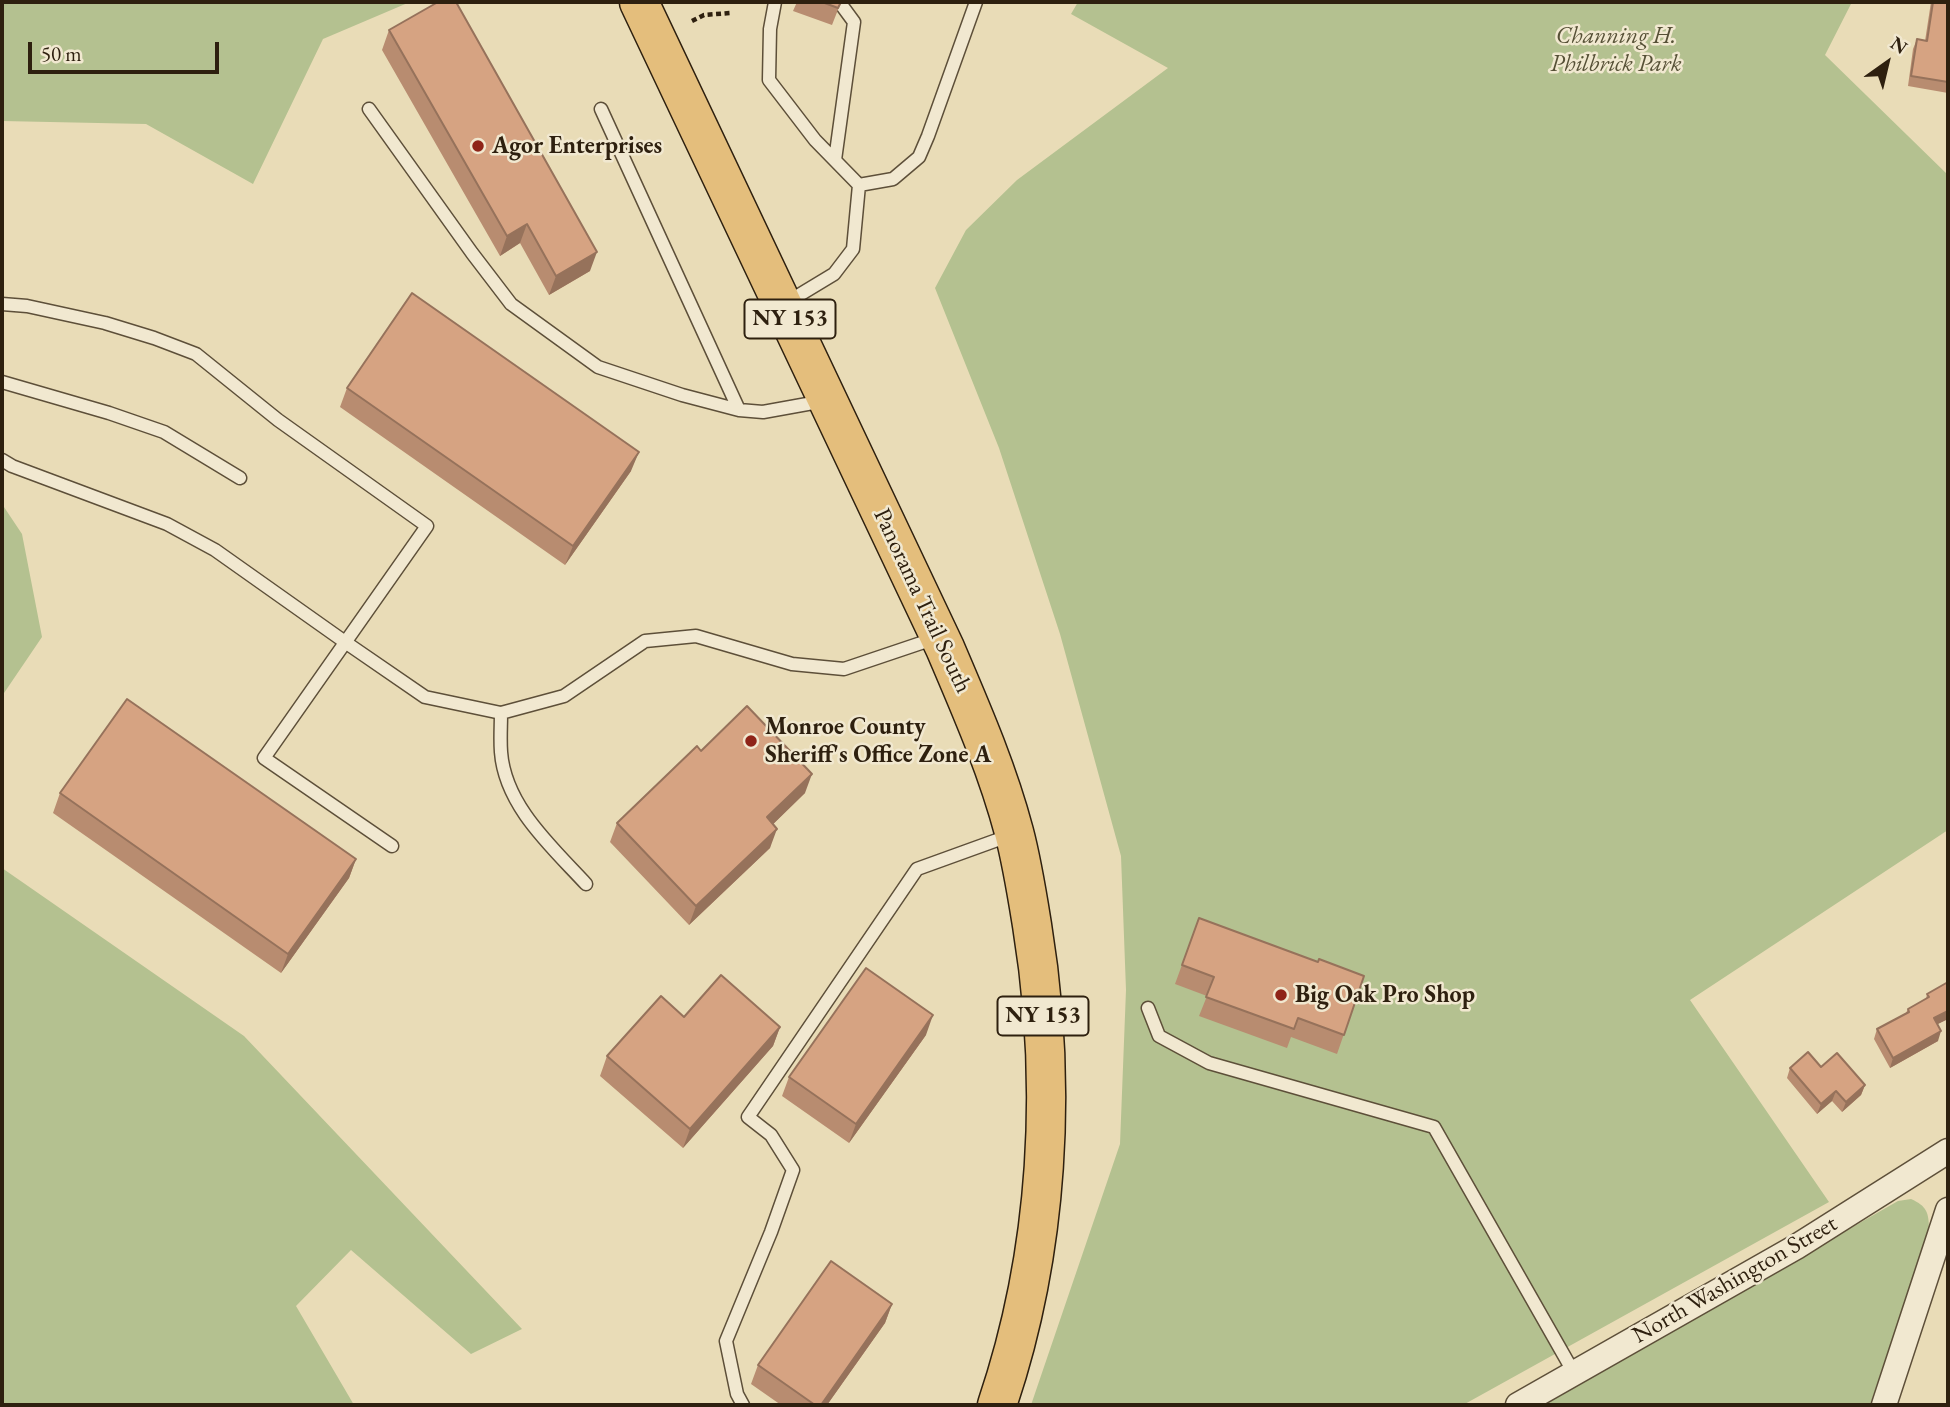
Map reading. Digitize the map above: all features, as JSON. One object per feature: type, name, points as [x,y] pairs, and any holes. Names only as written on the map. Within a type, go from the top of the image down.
[{"type":"main road","name":"Panorama Trail South","points":[[639,2],[940,637],[981,732],[1014,834],[1038,963],[1046,1053],[1046,1140],[1039,1226],[1024,1309],[998,1405]]},
{"type":"street","name":"North Washington Street","points":[[1518,1405],[1796,1247],[1948,1151]]},
{"type":"street","points":[[1884,1405],[1948,1210]]},
{"type":"lane","points":[[775,2],[770,29],[769,80],[815,140],[859,185],[853,249],[834,274],[783,305]]},
{"type":"lane","points":[[859,185],[892,179],[919,157],[976,2]]},
{"type":"lane","points":[[835,160],[854,22],[841,3]]},
{"type":"lane","points":[[369,109],[471,253],[511,304],[598,367],[682,395],[739,410],[763,412],[828,400]]},
{"type":"lane","points":[[601,110],[739,410]]},
{"type":"lane","points":[[2,304],[27,306],[105,323],[196,354],[278,420],[427,526],[264,758],[392,846]]},
{"type":"lane","points":[[2,382],[109,412],[164,432],[240,478]]},
{"type":"lane","points":[[2,460],[167,524],[215,550],[425,697],[501,713],[564,696],[645,641],[696,636],[792,664],[844,669],[940,637]]},
{"type":"lane","points":[[501,713],[501,754],[513,797],[541,835],[586,884]]},
{"type":"lane","points":[[743,1405],[737,1394],[726,1341],[771,1232],[793,1170],[771,1136],[748,1118],[917,869],[1014,834]]},
{"type":"lane","points":[[1148,1008],[1159,1035],[1209,1063],[1434,1127],[1574,1373]]},
{"type":"path","points":[[692,21],[704,15],[730,13]]},
{"type":"green space","points":[[2,2],[410,2],[323,39],[253,184],[146,124],[2,121]]},
{"type":"green space","name":"Channing H. Philbrick Park","points":[[1078,2],[1852,2],[1825,55],[1948,175],[1948,830],[1690,1000],[1829,1202],[1463,1405],[1031,1405],[1120,1144],[1126,990],[1121,856],[1060,634],[999,448],[935,288],[966,230],[1017,180],[1168,68],[1071,14]]},
{"type":"green space","points":[[2,504],[22,534],[42,637],[2,696]]},
{"type":"green space","points":[[2,868],[244,1036],[522,1329],[471,1354],[351,1250],[296,1306],[354,1405],[2,1405]]},
{"type":"green space","points":[[1911,1199],[1921,1204],[1926,1211],[1929,1230],[1870,1405],[1541,1405],[1898,1201]]},
{"type":"building","name":"Agor Enterprises","points":[[438,2],[456,2],[597,252],[556,276],[527,224],[507,236],[389,30]]},
{"type":"building","points":[[822,2],[841,2],[838,8]]},
{"type":"building","points":[[1933,2],[1948,2],[1948,82],[1911,76],[1917,39],[1927,41]]},
{"type":"building","points":[[412,293],[639,452],[573,546],[347,388]]},
{"type":"building","points":[[127,699],[356,859],[288,954],[60,793]]},
{"type":"building","points":[[747,706],[812,774],[767,817],[777,829],[696,906],[617,823],[697,746],[701,751]]},
{"type":"building","name":"Big Oak Pro Shop","points":[[1199,918],[1364,976],[1344,1035],[1298,1018],[1294,1029],[1206,997],[1214,977],[1182,965]]},
{"type":"building","points":[[866,968],[933,1015],[856,1124],[789,1077]]},
{"type":"building","points":[[721,975],[780,1027],[690,1129],[607,1056],[661,996],[684,1017]]},
{"type":"building","points":[[1948,982],[1948,1011],[1934,1018],[1941,1031],[1893,1058],[1877,1029],[1909,1012],[1908,1009],[1929,997],[1927,994]]},
{"type":"building","points":[[1808,1052],[1821,1067],[1837,1053],[1865,1085],[1846,1102],[1836,1091],[1821,1104],[1790,1068]]},
{"type":"building","points":[[831,1261],[892,1304],[821,1405],[815,1405],[758,1365]]},
{"type":"place","name":"Agor Enterprises","points":[[478,146]]},
{"type":"place","name":"Monroe County Sheriff's Office Zone A","points":[[751,741]]},
{"type":"place","name":"Big Oak Pro Shop","points":[[1281,995]]}]
